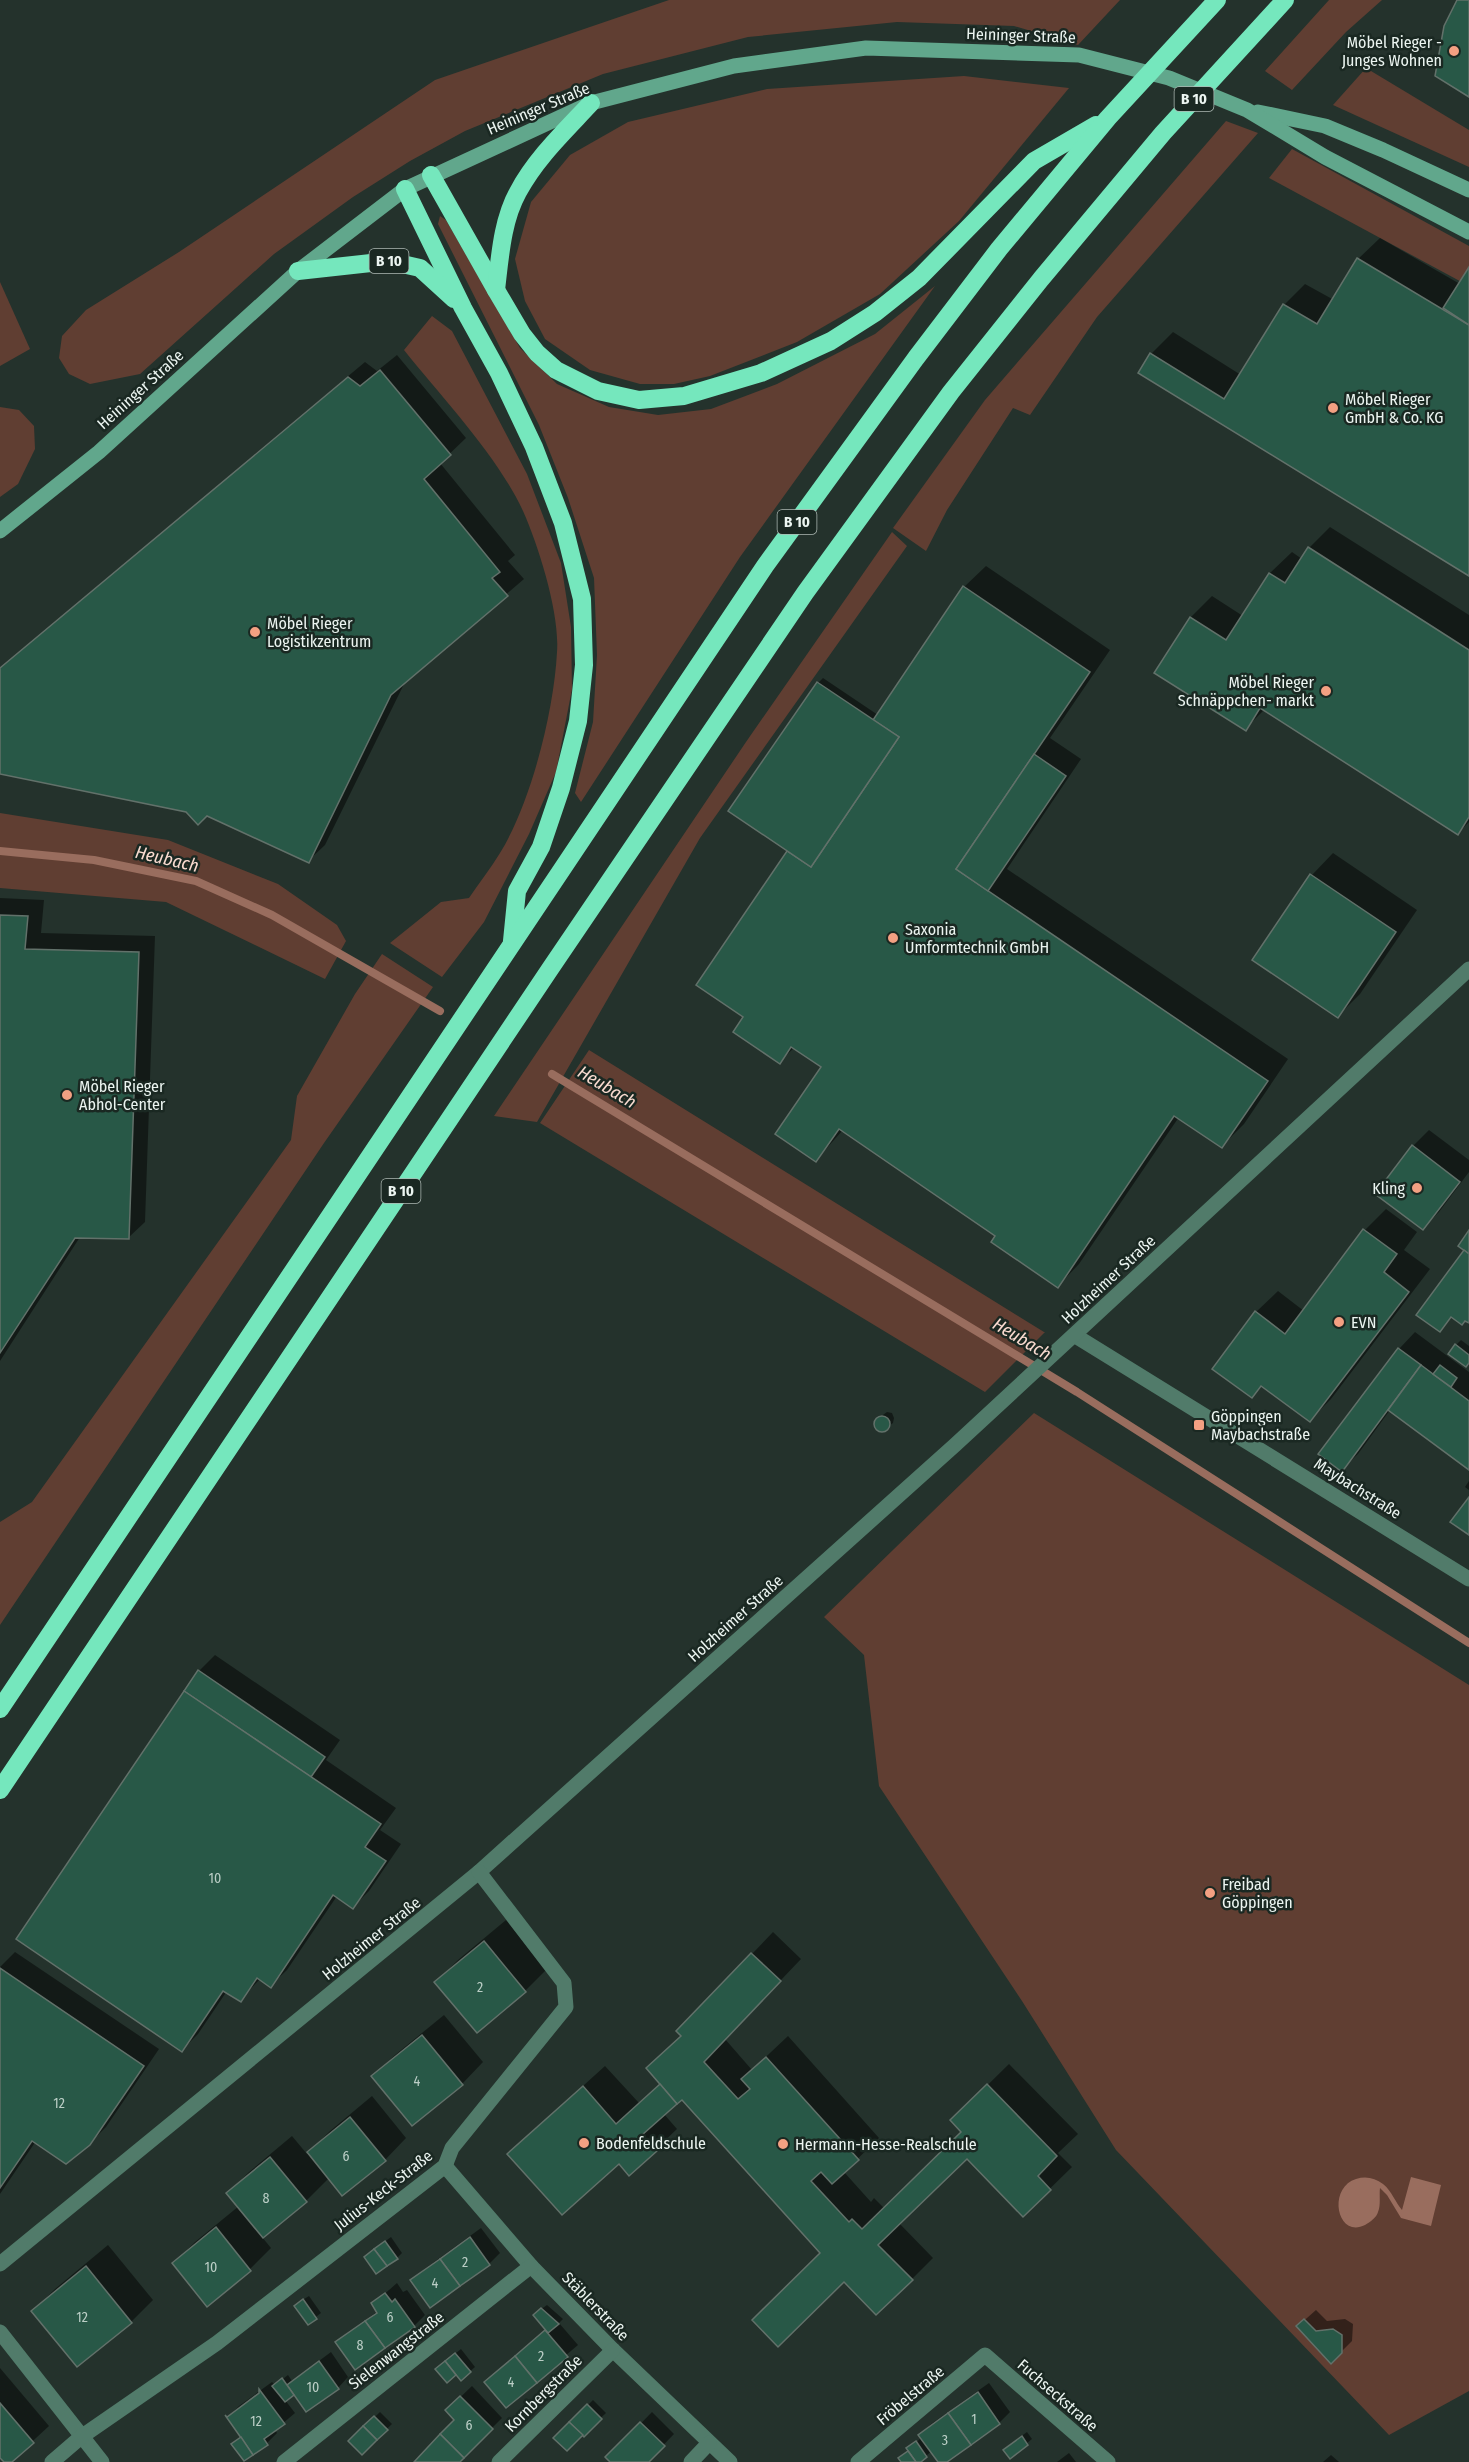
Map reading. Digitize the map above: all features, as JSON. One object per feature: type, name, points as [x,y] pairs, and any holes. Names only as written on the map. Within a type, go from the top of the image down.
[{"type":"highway","name":"B 10","points":[[0,1709],[772,556],[915,358],[992,258],[1108,118],[1217,0]]},
{"type":"highway","name":"B 10","points":[[0,1790],[556,959],[805,593],[951,392],[1041,279],[1163,133],[1285,0]]},
{"type":"highway","points":[[496,290],[502,236],[518,191],[550,147],[591,103]]},
{"type":"highway","points":[[431,175],[522,334],[537,353],[556,370],[598,391],[639,400],[684,396],[761,373],[831,341],[875,313],[919,278],[1034,160],[1108,118]]},
{"type":"highway","name":"B 10","points":[[405,189],[534,447],[563,523],[582,599],[584,665],[578,721],[561,788],[541,847],[517,891],[512,946]]},
{"type":"highway","name":"B 10","points":[[298,271],[389,261],[420,268],[463,308]]},
{"type":"main road","name":"Heininger Straße","points":[[0,531],[99,452],[298,271],[405,189],[591,103],[734,66],[866,48],[1079,55],[1169,78],[1247,110],[1325,157],[1469,232]]},
{"type":"main road","name":"Heininger Straße","points":[[1247,110],[1325,126],[1469,190]]},
{"type":"street","name":"Holzheimer Straße","points":[[0,2264],[479,1872],[1017,1388],[1469,969]]},
{"type":"street","name":"Maybachstraße","points":[[1074,1335],[1469,1579]]},
{"type":"street","name":"Julius-Keck-Straße","points":[[52,2462],[81,2437],[217,2343],[445,2166],[452,2148],[566,2007],[564,1983],[479,1872]]},
{"type":"street","name":"Stäblerstraße","points":[[445,2166],[531,2266],[613,2350],[730,2462]]},
{"type":"street","name":"Sielenwangstraße","points":[[284,2462],[531,2266]]},
{"type":"street","points":[[0,2332],[102,2462]]},
{"type":"street","name":"Kornbergstraße","points":[[499,2462],[613,2350]]},
{"type":"street","name":"Fröbelstraße","points":[[858,2462],[985,2355]]},
{"type":"street","name":"Fuchseckstraße","points":[[985,2355],[1108,2462]]},
{"type":"street","points":[[691,2462],[708,2443]]},
{"type":"shaded area","points":[[669,0],[1120,0],[1078,45],[1014,26],[897,22],[748,37],[603,74],[465,131],[410,161],[353,197],[274,254],[140,374],[90,384],[69,374],[59,358],[62,336],[86,310],[179,252],[435,80]]},
{"type":"shaded area","points":[[1329,0],[1382,0],[1346,32],[1292,90],[1265,71]]},
{"type":"shaded area","points":[[1366,68],[1469,130],[1469,167],[1333,105]]},
{"type":"shaded area","points":[[964,76],[1069,88],[959,221],[880,294],[797,342],[710,376],[674,384],[640,384],[590,370],[545,339],[525,301],[515,259],[531,202],[570,155],[628,122],[767,89]]},
{"type":"shaded area","points":[[1226,121],[1258,133],[1097,317],[1030,415],[1013,408],[947,510],[926,551],[893,528],[985,400]]},
{"type":"shaded area","points":[[1292,149],[1469,246],[1469,286],[1269,178]]},
{"type":"shaded area","points":[[440,216],[446,220],[520,348],[557,384],[609,407],[658,415],[711,409],[777,384],[875,334],[935,286],[740,557],[581,802],[575,793],[593,722],[597,655],[594,578],[568,498],[539,425],[438,224]]},
{"type":"shaded area","points":[[0,282],[30,349],[0,366]]},
{"type":"shaded area","points":[[432,316],[452,331],[527,474],[561,563],[571,627],[572,689],[556,772],[529,834],[484,922],[442,977],[390,943],[441,902],[469,898],[496,859],[511,832],[531,783],[546,728],[555,676],[557,637],[552,600],[542,561],[523,511],[512,490],[484,448],[404,350]]},
{"type":"shaded area","points":[[0,407],[19,410],[34,426],[35,449],[18,484],[0,497]]},
{"type":"shaded area","points":[[892,532],[907,546],[700,838],[537,1122],[494,1116],[746,742]]},
{"type":"shaded area","points":[[0,813],[168,840],[278,884],[337,925],[346,941],[325,979],[166,902],[0,888]]},
{"type":"shaded area","points":[[382,954],[433,987],[324,1143],[0,1625],[0,1522],[32,1502],[291,1140],[297,1096],[355,994]]},
{"type":"shaded area","points":[[589,1050],[1045,1332],[985,1392],[540,1123]]},
{"type":"shaded area","name":"Freibad Göppingen","points":[[1034,1413],[1469,1685],[1469,2391],[1389,2435],[1116,2150],[1022,2001],[879,1786],[864,1655],[824,1617]]},
{"type":"shaded area","points":[[1411,2177],[1441,2185],[1431,2226],[1401,2218],[1380,2188],[1379,2209],[1371,2221],[1355,2227],[1348,2225],[1342,2219],[1339,2201],[1341,2192],[1347,2184],[1360,2178],[1377,2180],[1389,2190],[1402,2210]]},
{"type":"building","name":"Möbel Rieger - Junges Wohnen","points":[[1457,0],[1469,0],[1469,97],[1435,76],[1444,26]]},
{"type":"building","name":"Möbel Rieger GmbH & Co. KG","points":[[1357,258],[1469,325],[1469,576],[1138,373],[1150,353],[1224,399],[1283,304],[1317,324]]},
{"type":"building","points":[[1469,267],[1469,325],[1443,308]]},
{"type":"building","name":"Möbel Rieger Logistikzentrum","points":[[380,370],[451,455],[424,479],[500,572],[492,578],[508,596],[391,695],[309,863],[207,816],[198,825],[186,812],[0,774],[0,668],[348,377],[360,386]]},
{"type":"building","name":"Möbel Rieger Schnäppchen- markt","points":[[1308,547],[1469,650],[1469,817],[1458,835],[1260,708],[1246,731],[1154,673],[1190,617],[1226,640],[1269,573],[1285,583]]},
{"type":"building","name":"Saxonia Umformtechnik GmbH","points":[[963,586],[1090,672],[956,869],[1268,1081],[1222,1148],[1174,1116],[1058,1288],[991,1242],[995,1236],[839,1129],[816,1162],[775,1134],[821,1067],[791,1047],[780,1064],[733,1032],[743,1017],[696,985],[787,851],[811,867],[899,737],[873,720]]},
{"type":"building","points":[[817,682],[899,737],[811,867],[728,811]]},
{"type":"building","points":[[1034,754],[1066,776],[988,891],[956,869]]},
{"type":"building","points":[[1310,874],[1396,932],[1338,1018],[1252,960]]},
{"type":"building","name":"Möbel Rieger Abhol-Center","points":[[0,915],[28,916],[25,949],[139,952],[129,1239],[75,1238],[0,1353]]},
{"type":"building","name":"Kling","points":[[1412,1145],[1460,1182],[1423,1230],[1375,1194]]},
{"type":"building","name":"EVN","points":[[1363,1229],[1397,1254],[1384,1272],[1409,1292],[1310,1422],[1261,1386],[1252,1398],[1212,1369],[1255,1311],[1285,1334]]},
{"type":"building","points":[[1469,1230],[1469,1254],[1458,1246]]},
{"type":"building","points":[[1464,1250],[1469,1254],[1469,1323],[1465,1321],[1462,1325],[1451,1317],[1440,1332],[1416,1315]]},
{"type":"building","points":[[1455,1344],[1469,1355],[1469,1363],[1466,1367],[1448,1354]]},
{"type":"building","points":[[1398,1348],[1421,1365],[1342,1472],[1318,1454]]},
{"type":"building","points":[[1421,1365],[1469,1401],[1469,1470],[1388,1410]]},
{"type":"building","points":[[1440,1365],[1457,1378],[1451,1387],[1433,1374]]},
{"type":"building","points":[[879,1416],[885,1416],[890,1424],[888,1430],[879,1432],[874,1427],[874,1421]]},
{"type":"building","points":[[1469,1497],[1469,1535],[1450,1522]]},
{"type":"building","points":[[198,1670],[325,1757],[311,1777],[184,1691]]},
{"type":"building","points":[[184,1691],[381,1824],[365,1847],[386,1861],[353,1909],[333,1895],[271,1988],[257,1978],[241,2002],[223,1991],[182,2052],[16,1939]]},
{"type":"building","points":[[484,1941],[526,1992],[477,2033],[434,1982]]},
{"type":"building","name":"Hermann-Hesse-Realschule","points":[[751,1953],[781,1981],[704,2062],[738,2099],[750,2089],[741,2079],[766,2057],[859,2160],[832,2184],[821,2172],[811,2181],[849,2222],[852,2219],[862,2229],[961,2132],[950,2120],[987,2084],[1057,2156],[1038,2176],[1051,2190],[1023,2217],[967,2159],[878,2245],[913,2280],[876,2315],[844,2282],[778,2347],[752,2320],[820,2253],[682,2100],[677,2104],[646,2068],[681,2036],[676,2031]]},
{"type":"building","points":[[0,1968],[144,2066],[90,2145],[66,2164],[32,2141],[0,2188]]},
{"type":"building","points":[[422,2035],[463,2085],[412,2126],[371,2076]]},
{"type":"building","name":"Bodenfeldschule","points":[[660,2084],[677,2104],[642,2135],[657,2151],[629,2176],[619,2164],[562,2215],[507,2154],[583,2086],[616,2124]]},
{"type":"building","points":[[350,2117],[386,2161],[342,2196],[307,2152]]},
{"type":"building","points":[[270,2157],[307,2202],[263,2238],[226,2193]]},
{"type":"building","points":[[216,2227],[251,2271],[207,2307],[172,2263]]},
{"type":"building","points":[[470,2237],[490,2265],[460,2286],[440,2259]]},
{"type":"building","points":[[385,2241],[398,2259],[387,2266],[374,2249]]},
{"type":"building","points":[[374,2249],[387,2266],[376,2274],[364,2257]]},
{"type":"building","points":[[440,2259],[460,2286],[430,2308],[410,2280]]},
{"type":"building","points":[[86,2266],[132,2323],[77,2367],[31,2311]]},
{"type":"building","points":[[385,2293],[392,2302],[395,2299],[415,2327],[385,2348],[365,2321],[377,2313],[371,2303]]},
{"type":"building","points":[[303,2299],[317,2319],[308,2325],[294,2306]]},
{"type":"building","points":[[541,2308],[559,2324],[548,2333],[533,2315]]},
{"type":"building","points":[[1304,2319],[1316,2331],[1333,2329],[1342,2335],[1342,2353],[1331,2364],[1296,2326]]},
{"type":"building","points":[[365,2321],[385,2348],[355,2370],[335,2342]]},
{"type":"building","points":[[545,2330],[568,2357],[537,2383],[515,2356]]},
{"type":"building","points":[[455,2353],[471,2372],[461,2381],[445,2361]]},
{"type":"building","points":[[515,2356],[537,2383],[506,2408],[484,2382]]},
{"type":"building","points":[[319,2361],[339,2389],[306,2412],[287,2385]]},
{"type":"building","points":[[445,2361],[456,2375],[447,2383],[435,2369]]},
{"type":"building","points":[[282,2378],[294,2395],[285,2402],[272,2386]]},
{"type":"building","points":[[259,2389],[285,2424],[264,2439],[268,2445],[253,2455],[225,2415],[227,2417],[259,2393]]},
{"type":"building","points":[[978,2392],[1000,2424],[971,2445],[948,2413]]},
{"type":"building","points":[[460,2396],[493,2429],[464,2458],[440,2434],[454,2420],[445,2410]]},
{"type":"building","points":[[0,2403],[34,2443],[12,2462],[4,2462],[0,2458]]},
{"type":"building","points":[[587,2404],[602,2419],[584,2437],[569,2422]]},
{"type":"building","points":[[948,2413],[971,2445],[947,2462],[938,2462],[918,2435]]},
{"type":"building","points":[[374,2416],[388,2430],[377,2440],[363,2426]]},
{"type":"building","points":[[569,2422],[583,2435],[567,2451],[553,2438]]},
{"type":"building","points":[[640,2422],[665,2446],[649,2462],[610,2462],[605,2457]]},
{"type":"building","points":[[363,2426],[377,2440],[362,2455],[348,2441]]},
{"type":"building","points":[[440,2434],[464,2458],[460,2462],[414,2462]]},
{"type":"building","points":[[1022,2436],[1028,2445],[1010,2459],[1003,2450]]},
{"type":"building","points":[[241,2437],[253,2455],[244,2461],[231,2444]]},
{"type":"building","points":[[916,2441],[927,2457],[921,2462],[916,2462],[906,2448]]},
{"type":"building","points":[[908,2451],[916,2462],[901,2462],[898,2458]]},
{"type":"waterway","name":"Heubach","points":[[0,851],[94,860],[196,881],[272,915],[440,1011]]},
{"type":"waterway","name":"Heubach","points":[[552,1074],[1077,1392],[1469,1643]]},
{"type":"place","name":"Möbel Rieger - Junges Wohnen","points":[[1454,51]]},
{"type":"place","name":"Möbel Rieger GmbH & Co. KG","points":[[1333,408]]},
{"type":"place","name":"Möbel Rieger Logistikzentrum","points":[[255,632]]},
{"type":"place","name":"Möbel Rieger Schnäppchen- markt","points":[[1326,691]]},
{"type":"place","name":"Saxonia Umformtechnik GmbH","points":[[893,938]]},
{"type":"place","name":"Möbel Rieger Abhol-Center","points":[[67,1095]]},
{"type":"place","name":"Kling","points":[[1417,1188]]},
{"type":"place","name":"EVN","points":[[1339,1322]]},
{"type":"place","name":"Göppingen Maybachstraße","points":[[1199,1425]]},
{"type":"place","name":"Freibad Göppingen","points":[[1210,1893]]},
{"type":"place","name":"Bodenfeldschule","points":[[584,2143]]},
{"type":"place","name":"Hermann-Hesse-Realschule","points":[[783,2144]]}]
